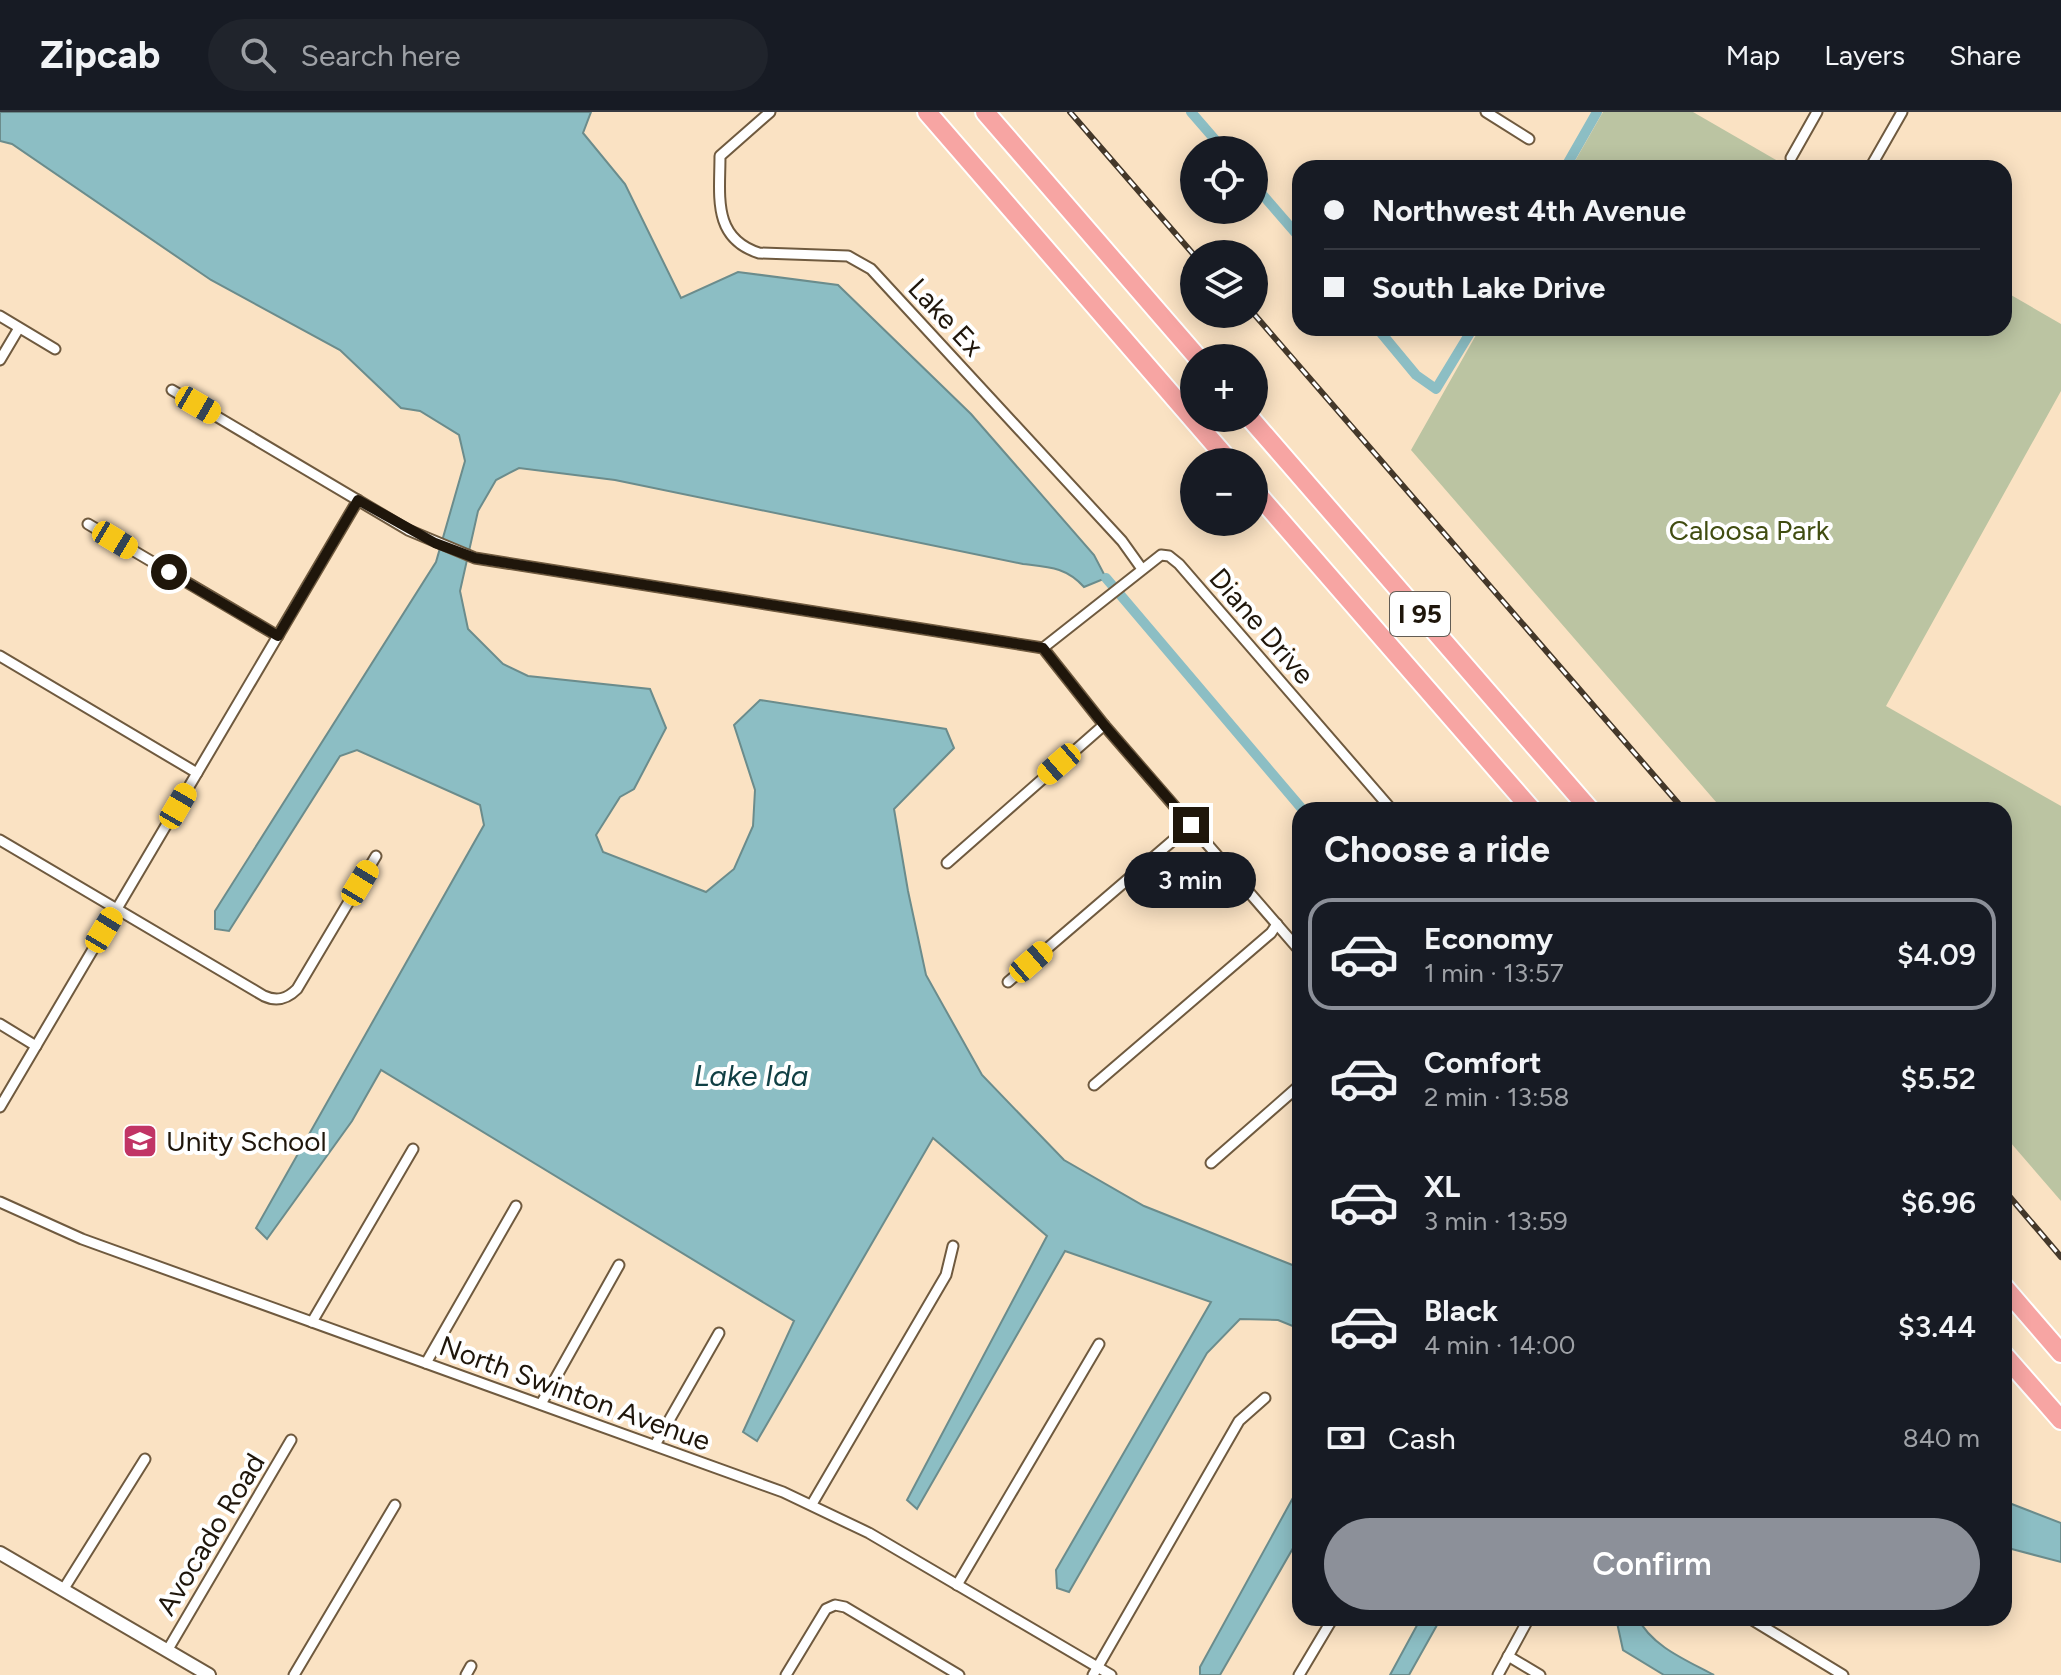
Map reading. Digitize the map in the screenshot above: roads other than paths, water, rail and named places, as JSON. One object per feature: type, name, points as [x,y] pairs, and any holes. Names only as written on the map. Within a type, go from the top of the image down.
[{"type":"highway","points":[[927,112],[1218,448]]},
{"type":"highway","points":[[985,112],[1186,344]]},
{"type":"highway","name":"I 95","points":[[1262,432],[1583,802]]},
{"type":"highway","name":"I 95","points":[[1268,506],[1525,802]]},
{"type":"highway","points":[[2012,1296],[2061,1353]]},
{"type":"highway","points":[[2012,1364],[2061,1420]]},
{"type":"street","name":"Lake Ex","points":[[770,112],[720,156],[719,206],[725,227],[733,240],[745,249],[759,253],[848,256],[871,269],[1122,541],[1142,569]]},
{"type":"street","points":[[1486,112],[1529,139]]},
{"type":"street","points":[[1875,160],[1902,112]]},
{"type":"street","points":[[1791,158],[1814,113]]},
{"type":"street","points":[[0,316],[55,349]]},
{"type":"street","points":[[0,360],[19,328]]},
{"type":"street","points":[[172,390],[435,543],[475,558],[1043,648],[1104,725],[1292,942]]},
{"type":"street","points":[[0,1107],[358,500]]},
{"type":"street","points":[[88,524],[278,636]]},
{"type":"street","name":"Diane Drive","points":[[1043,648],[1161,555],[1169,556],[1385,802]]},
{"type":"street","points":[[0,656],[197,773]]},
{"type":"street","points":[[947,863],[1104,725]]},
{"type":"street","points":[[1008,982],[1191,825]]},
{"type":"street","points":[[0,840],[264,996],[278,1000],[297,989],[376,856]]},
{"type":"street","points":[[1094,1085],[1271,933],[1277,924]]},
{"type":"street","points":[[0,1024],[36,1046]]},
{"type":"street","points":[[1211,1163],[1292,1092]]},
{"type":"street","points":[[312,1322],[413,1149]]},
{"type":"street","name":"North Swinton Avenue","points":[[0,1202],[82,1239],[765,1484],[812,1504],[869,1533],[1095,1671],[1111,1675]]},
{"type":"street","points":[[426,1363],[516,1206]]},
{"type":"street","points":[[812,1504],[946,1275],[953,1246]]},
{"type":"street","points":[[541,1404],[619,1265]]},
{"type":"street","points":[[655,1445],[719,1333]]},
{"type":"street","points":[[957,1585],[1099,1344]]},
{"type":"street","points":[[1095,1671],[1239,1421],[1265,1398]]},
{"type":"street","name":"Avocado Road","points":[[167,1651],[291,1440]]},
{"type":"street","points":[[63,1590],[145,1459]]},
{"type":"street","points":[[294,1675],[395,1505]]},
{"type":"street","points":[[0,1553],[209,1675]]},
{"type":"street","points":[[786,1675],[826,1609],[835,1605],[845,1607],[959,1675]]},
{"type":"street","points":[[1299,1675],[1328,1626]]},
{"type":"street","points":[[1498,1675],[1525,1626]]},
{"type":"street","points":[[1762,1626],[1843,1675]]},
{"type":"street","points":[[1508,1656],[1540,1675]]},
{"type":"water","name":"Lake Ida","points":[[0,112],[591,112],[583,133],[625,184],[681,298],[738,272],[838,285],[971,414],[1094,555],[1106,578],[1084,587],[1071,575],[1049,567],[615,480],[519,468],[496,480],[478,511],[460,591],[468,629],[503,664],[528,676],[650,689],[666,728],[634,789],[620,797],[596,835],[603,852],[706,892],[734,869],[753,826],[755,790],[734,725],[760,700],[946,729],[954,748],[894,809],[926,975],[982,1075],[1064,1160],[1144,1206],[1292,1265],[1292,1326],[1278,1320],[1240,1319],[1207,1353],[1069,1592],[1057,1588],[1056,1570],[1211,1302],[1065,1251],[917,1509],[907,1500],[1047,1236],[933,1138],[757,1441],[743,1432],[794,1321],[381,1070],[352,1121],[267,1239],[256,1228],[484,825],[480,805],[357,750],[340,756],[229,931],[215,929],[215,911],[436,562],[465,461],[459,435],[420,411],[401,408],[340,350],[211,280],[12,144],[0,141]]},
{"type":"water","points":[[1292,1500],[1292,1550],[1220,1675],[1200,1675],[1200,1667]]},
{"type":"water","points":[[2012,1504],[2061,1523],[2061,1562],[2012,1549]]},
{"type":"water","points":[[1417,1626],[1437,1626],[1409,1675],[1390,1675]]},
{"type":"water","points":[[1618,1626],[1643,1626],[1661,1645],[1714,1675],[1664,1675],[1623,1650]]},
{"type":"waterway","points":[[1191,112],[1212,136]]},
{"type":"waterway","points":[[1570,160],[1597,112]]},
{"type":"waterway","points":[[1268,201],[1292,229]]},
{"type":"waterway","points":[[1384,336],[1416,375],[1436,389],[1468,336]]},
{"type":"waterway","points":[[1106,578],[1296,802]]},
{"type":"railway","points":[[1070,112],[1181,240]]},
{"type":"railway","points":[[1266,328],[1677,802]]},
{"type":"railway","points":[[2012,1199],[2061,1257]]},
{"type":"place","name":"Unity School","points":[[140,1141]]},
{"type":"park label","name":"Caloosa Park","points":[[1749,530]]}]
